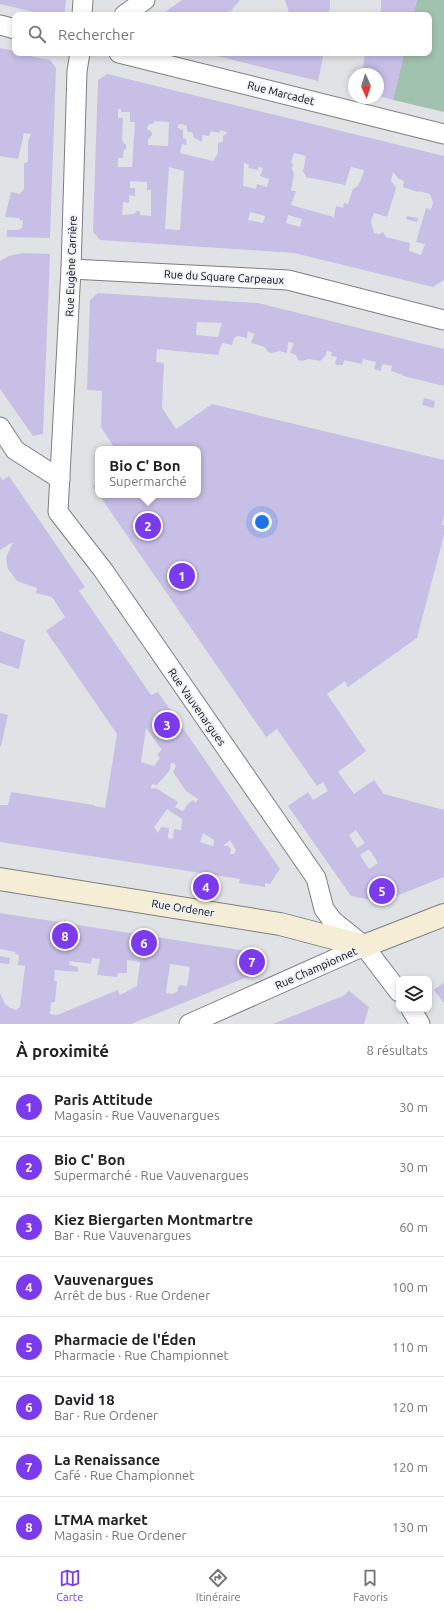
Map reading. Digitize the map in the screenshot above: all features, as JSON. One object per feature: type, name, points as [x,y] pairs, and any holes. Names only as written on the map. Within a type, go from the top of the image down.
[{"type":"main road","name":"Rue Ordener","points":[[0,879],[280,924],[364,946]]},
{"type":"main road","name":"Rue Championnet","points":[[364,946],[444,915]]},
{"type":"street","points":[[82,12],[83,0]]},
{"type":"street","points":[[128,12],[145,0]]},
{"type":"street","points":[[0,25],[12,28]]},
{"type":"street","name":"Rue Eugène Carrière","points":[[60,479],[72,269],[77,71],[80,56]]},
{"type":"street","name":"Rue Marcadet","points":[[131,56],[444,134]]},
{"type":"street","name":"Rue du Square Carpeaux","points":[[72,269],[288,280],[444,320]]},
{"type":"street","points":[[0,427],[15,450],[60,479]]},
{"type":"street","name":"Rue Vauvenargues","points":[[60,479],[58,512],[103,570],[316,878],[324,909],[334,921],[364,946],[396,988]]},
{"type":"street","name":"Rue Championnet","points":[[189,1024],[364,946]]},
{"type":"street","points":[[413,1012],[420,1024]]},
{"type":"green space","points":[[417,0],[444,0],[444,112],[393,100],[403,56],[432,56],[432,12],[414,12]]},
{"type":"building","points":[[0,0],[66,0],[64,12],[33,12],[0,4]]},
{"type":"building","points":[[182,0],[240,0],[231,11],[226,12],[165,12]]},
{"type":"building","points":[[285,0],[330,0],[329,12],[289,12]]},
{"type":"building","points":[[381,0],[417,0],[414,12],[381,12]]},
{"type":"building","points":[[0,48],[12,50],[12,56],[30,56],[50,60],[56,68],[50,238],[7,237],[7,230],[18,230],[22,228],[23,220],[21,221],[19,218],[5,217],[11,192],[20,194],[24,189],[24,163],[28,162],[28,142],[31,134],[24,133],[18,159],[0,156]]},
{"type":"building","points":[[217,56],[323,56],[318,81]]},
{"type":"building","points":[[365,56],[403,56],[393,100],[384,98],[384,68],[363,68]]},
{"type":"building","points":[[107,74],[444,156],[444,280],[433,287],[294,253],[100,240],[93,232],[98,80]],"holes":[[[118,109],[121,109],[121,112],[130,112],[130,122],[135,122],[132,167],[118,167],[118,158],[123,158],[124,149],[126,149],[126,144],[124,144],[122,138],[123,118],[118,118]],[[154,121],[169,122],[168,146],[148,145],[148,140],[152,135],[152,132],[147,129],[148,125],[154,123]],[[181,124],[187,126],[187,131],[193,133],[193,137],[202,142],[202,135],[209,136],[211,131],[219,133],[221,130],[228,133],[223,136],[223,142],[218,143],[218,153],[213,161],[180,153],[182,144],[186,145],[187,140],[183,138],[183,130],[178,128],[178,125]],[[294,153],[306,156],[303,171],[306,177],[345,185],[351,167],[364,170],[358,186],[353,189],[348,204],[344,203],[343,208],[336,206],[334,217],[291,205],[296,191],[291,191],[294,174],[292,169],[293,164],[291,163]],[[244,163],[249,165],[248,168],[258,170],[258,167],[263,168],[260,176],[269,179],[267,187],[257,184],[256,189],[243,186]],[[169,167],[184,171],[180,230],[165,229]],[[393,172],[399,179],[404,181],[403,187],[430,194],[433,203],[431,210],[426,208],[416,242],[425,244],[421,255],[409,251],[410,243],[386,237],[383,232],[379,234],[374,233],[371,221],[374,213],[387,217],[396,187],[391,181]],[[130,181],[147,182],[147,190],[151,190],[151,216],[140,215],[140,211],[136,211],[135,214],[122,215],[123,202],[129,203],[129,195],[135,196],[135,188],[130,188]],[[250,212],[265,216],[263,223],[248,220]],[[288,215],[302,219],[300,227],[286,223]]]},
{"type":"building","points":[[407,216],[418,218],[417,222],[406,219]]},
{"type":"building","points":[[23,253],[50,254],[43,434],[33,436],[0,389],[0,261],[9,256]]},
{"type":"building","points":[[98,293],[258,303],[444,349],[444,386],[403,376],[391,371],[392,366],[382,364],[381,371],[374,369],[376,362],[363,359],[362,364],[344,360],[343,365],[337,365],[335,363],[337,357],[331,356],[332,352],[327,351],[325,356],[320,361],[309,359],[302,361],[298,360],[296,355],[290,353],[294,343],[288,342],[287,353],[279,351],[272,353],[268,352],[265,347],[251,343],[254,334],[248,331],[247,338],[238,336],[234,338],[232,345],[222,343],[218,355],[157,349],[156,362],[164,363],[162,408],[176,429],[212,404],[444,460],[444,515],[442,525],[444,525],[444,535],[417,638],[348,687],[345,681],[327,694],[366,751],[338,772],[354,794],[374,780],[384,794],[444,810],[444,877],[381,902],[351,896],[288,806],[308,792],[313,800],[328,791],[323,782],[317,786],[277,729],[266,737],[101,498],[201,498],[201,446],[113,446],[101,427],[102,391],[87,390],[90,300]],"holes":[[[197,322],[222,323],[218,337],[196,335]],[[356,830],[365,843],[357,848],[349,835]],[[369,849],[378,863],[369,869],[360,855]]]},
{"type":"building","points":[[424,398],[435,401],[434,408],[422,405]]},
{"type":"building","points":[[0,476],[3,480],[9,476],[85,587],[79,591],[151,695],[158,692],[280,869],[270,884],[265,883],[265,887],[239,883],[240,879],[0,842],[0,805],[8,805],[11,792],[105,808],[117,734],[46,631],[65,617],[52,597],[36,593],[37,588],[17,581],[8,569],[6,558],[13,542],[0,550]],"holes":[[[146,728],[162,750],[157,754],[160,758],[154,766],[141,762]],[[171,763],[174,763],[176,766],[173,772],[186,791],[198,799],[196,803],[193,800],[183,811],[175,807],[178,802],[156,788],[151,788],[152,784],[157,785],[170,770]],[[167,809],[182,819],[181,830],[174,829],[173,839],[168,838],[169,828],[161,827],[158,833],[154,827]],[[203,833],[214,840],[213,846],[200,842]],[[230,840],[236,850],[234,854],[230,854],[231,849],[228,846],[223,846]]]},
{"type":"building","points":[[0,631],[25,640],[19,669],[0,663]]},
{"type":"building","points":[[0,713],[8,715],[1,746],[0,746]]},
{"type":"building","points":[[0,913],[260,953],[262,971],[131,1024],[0,1024],[0,993],[5,1004],[9,1007],[15,1010],[20,1007],[25,966],[18,965],[19,955],[15,954],[15,952],[0,949]],"holes":[[[92,958],[100,959],[97,975],[117,977],[118,973],[127,973],[127,960],[140,962],[137,986],[120,995],[118,990],[57,1015],[50,1014],[51,1003],[55,1002],[57,981],[54,981],[55,970],[78,972],[78,967],[69,965],[70,961],[91,964]],[[170,964],[190,967],[187,986],[179,985],[177,992],[173,994],[166,993]]]},
{"type":"building","points":[[0,956],[10,958],[9,964],[0,963]]},
{"type":"building","points":[[444,982],[444,1003],[434,990]]},
{"type":"building","points":[[349,991],[369,1007],[364,1024],[273,1024],[343,996]]},
{"type":"place","name":"Bio C' Bon","points":[[148,526]]},
{"type":"place","name":"Paris Attitude","points":[[182,576]]},
{"type":"place","name":"Kiez Biergarten Montmartre","points":[[167,725]]},
{"type":"place","name":"Vauvenargues","points":[[206,887]]},
{"type":"place","name":"Pharmacie de l'Éden","points":[[382,891]]},
{"type":"place","name":"LTMA market","points":[[65,936]]},
{"type":"place","name":"David 18","points":[[144,943]]},
{"type":"place","name":"La Renaissance","points":[[252,962]]}]
